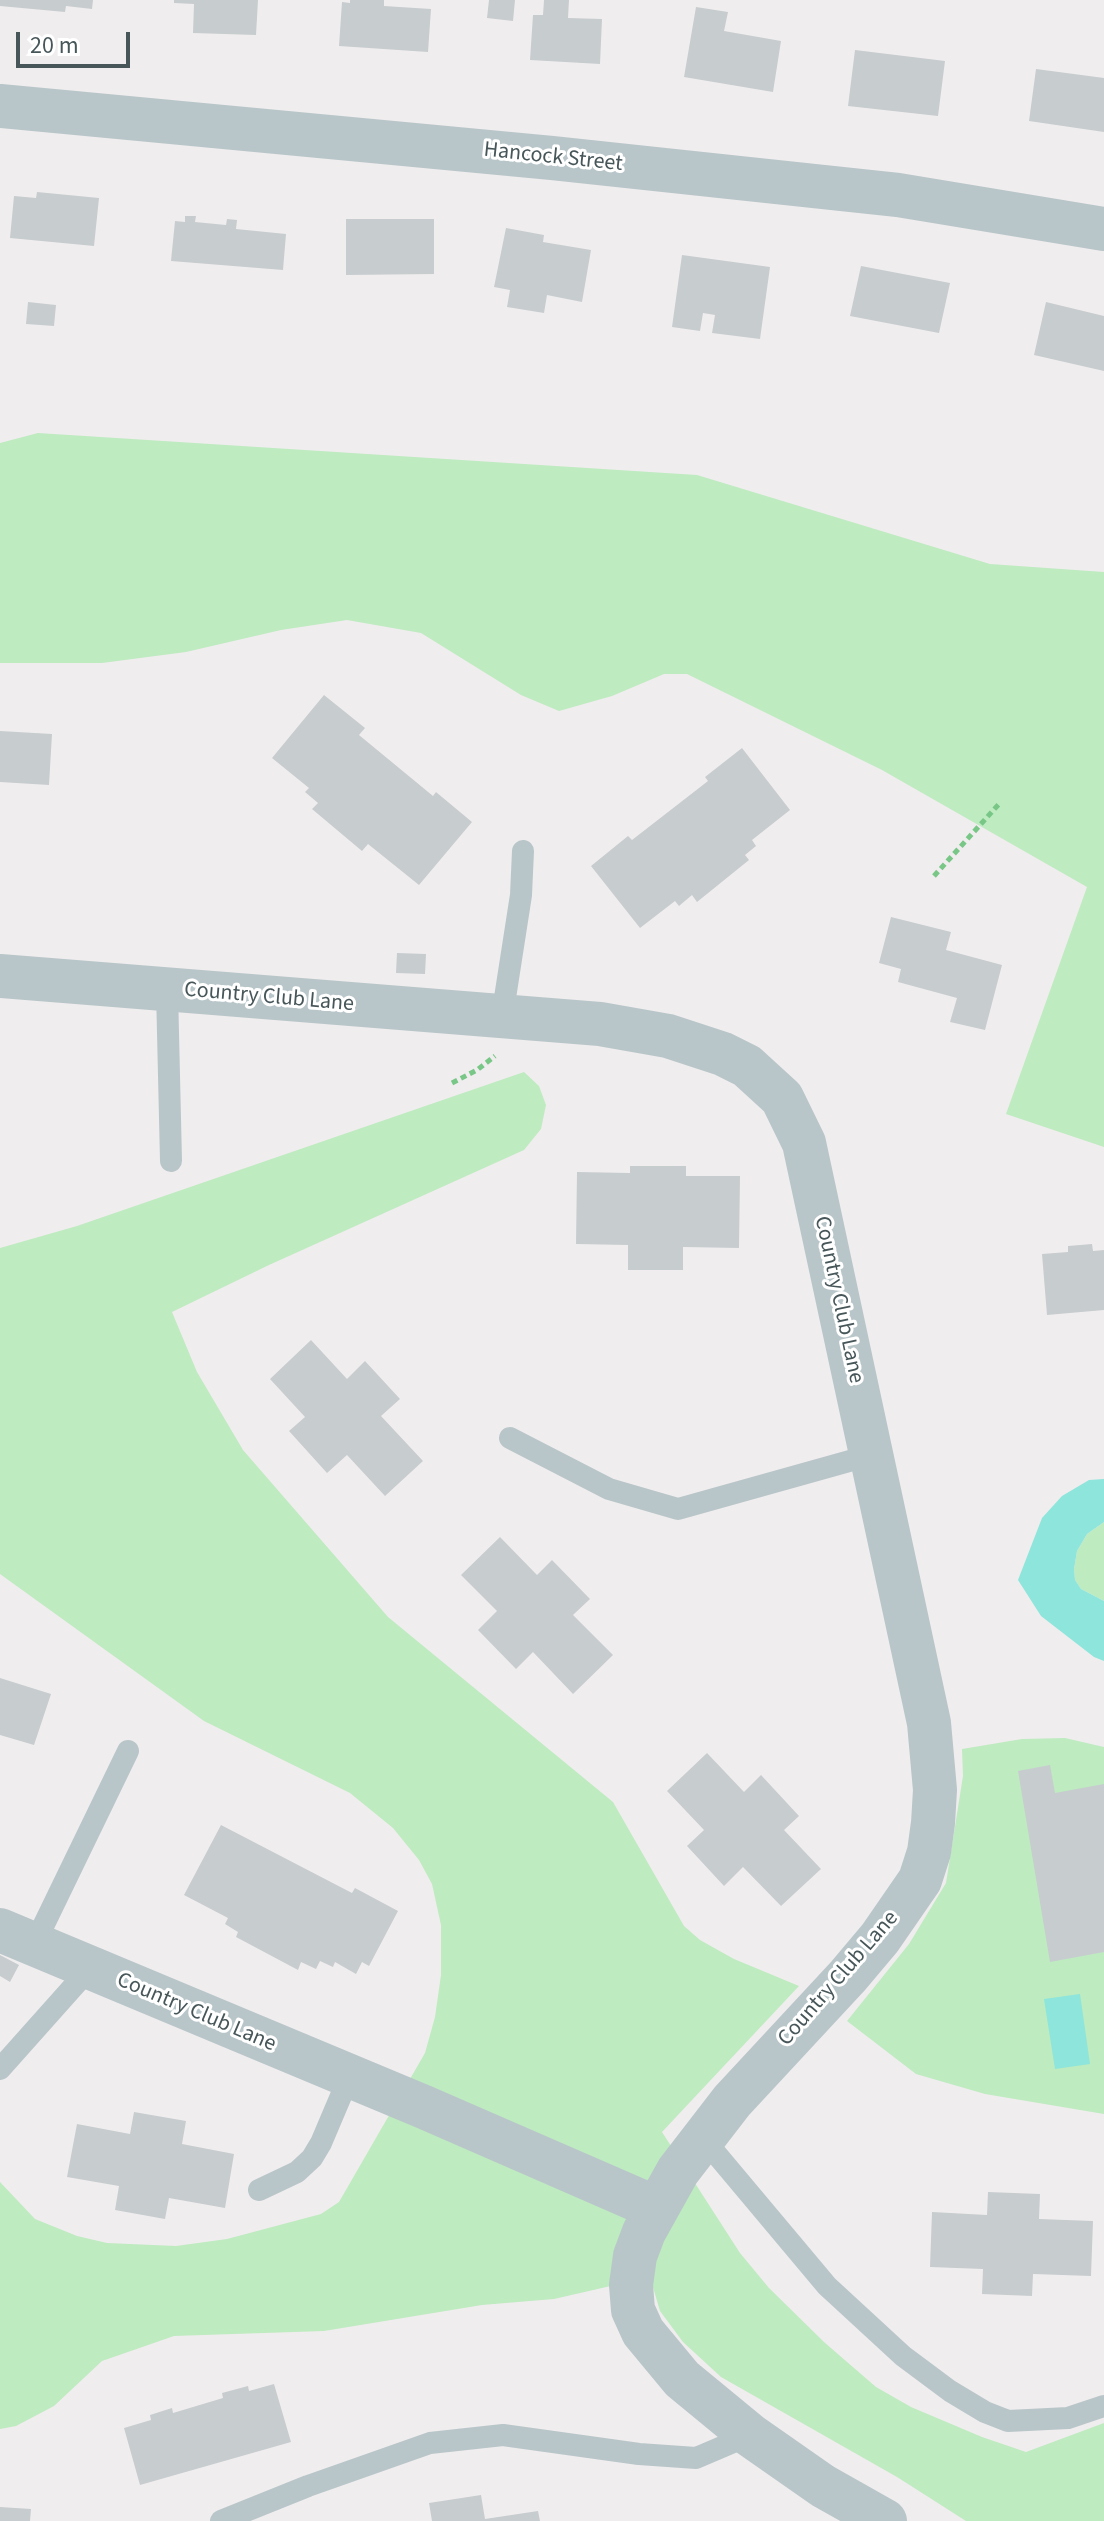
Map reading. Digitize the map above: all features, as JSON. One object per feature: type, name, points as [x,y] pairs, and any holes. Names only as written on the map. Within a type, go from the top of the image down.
[{"type":"street","name":"Hancock Street","points":[[0,106],[552,158],[882,193],[1104,229]]},
{"type":"street","name":"Country Club Lane","points":[[0,976],[600,1024],[696,1043],[747,1066],[782,1098],[804,1143],[929,1723],[935,1790],[929,1852],[920,1880],[880,1938],[702,2137],[656,2208],[635,2256],[631,2285],[633,2310],[643,2332],[682,2379],[750,2435],[823,2486],[885,2521]]},
{"type":"street","name":"Country Club Lane","points":[[17,1938],[656,2208]]},
{"type":"lane","points":[[502,1017],[521,895],[523,851]]},
{"type":"lane","points":[[167,990],[171,1161]]},
{"type":"lane","points":[[510,1438],[609,1489],[678,1509],[871,1455]]},
{"type":"lane","points":[[17,1938],[128,1751]]},
{"type":"lane","points":[[0,2069],[90,1968]]},
{"type":"lane","points":[[259,2190],[297,2172],[312,2158],[349,2077]]},
{"type":"lane","points":[[702,2137],[827,2286],[903,2356],[950,2391],[985,2412],[1008,2421],[1068,2418],[1104,2406]]},
{"type":"lane","points":[[221,2521],[430,2443],[503,2435],[639,2454],[696,2458],[750,2435]]},
{"type":"path","points":[[934,876],[999,804]]},
{"type":"green space","points":[[38,433],[697,475],[990,564],[1104,572],[1104,1147],[1006,1114],[1087,887],[882,770],[687,674],[664,674],[612,696],[559,711],[521,695],[421,633],[347,620],[281,630],[186,652],[102,663],[0,663],[0,443]]},
{"type":"green space","points":[[524,1072],[539,1086],[546,1105],[541,1129],[524,1150],[172,1312],[197,1372],[243,1450],[388,1617],[613,1802],[684,1926],[700,1940],[734,1959],[799,1986],[662,2132],[740,2253],[769,2288],[824,2342],[876,2387],[911,2407],[1026,2452],[1104,2423],[1104,2521],[966,2521],[897,2477],[721,2377],[683,2342],[660,2311],[650,2277],[554,2299],[482,2305],[324,2331],[174,2336],[102,2361],[54,2406],[16,2426],[0,2429],[0,2182],[35,2219],[77,2236],[107,2243],[176,2246],[227,2239],[321,2214],[339,2202],[425,2053],[435,2017],[441,1975],[441,1925],[432,1884],[419,1860],[393,1828],[350,1793],[204,1721],[0,1574],[0,1248],[77,1226]]},
{"type":"green space","points":[[1104,1522],[1104,1601],[1081,1589],[1075,1580],[1074,1569],[1077,1551],[1087,1534]]},
{"type":"green space","points":[[1065,1738],[1104,1747],[1104,2114],[985,2094],[916,2074],[847,2021],[909,1944],[946,1883],[963,1776],[962,1749],[1022,1739]]},
{"type":"water","points":[[1104,1479],[1104,1522],[1087,1534],[1077,1551],[1074,1569],[1075,1580],[1081,1589],[1104,1601],[1104,1661],[1094,1657],[1041,1616],[1018,1580],[1042,1518],[1062,1496],[1089,1480]]},
{"type":"water","points":[[1080,1994],[1090,2064],[1055,2069],[1044,1999]]},
{"type":"building","points":[[0,0],[93,0],[92,9],[66,6],[65,12],[0,6]]},
{"type":"building","points":[[174,0],[258,0],[256,35],[193,33],[194,4],[174,3]]},
{"type":"building","points":[[350,0],[384,0],[384,6],[431,9],[428,52],[339,46],[342,2],[350,3]]},
{"type":"building","points":[[489,0],[515,0],[513,21],[487,18]]},
{"type":"building","points":[[544,0],[569,0],[568,18],[602,19],[600,64],[530,60],[533,15],[543,15]]},
{"type":"building","points":[[696,7],[728,12],[724,31],[781,41],[773,92],[684,77]]},
{"type":"building","points":[[855,50],[945,61],[938,116],[848,106]]},
{"type":"building","points":[[1036,69],[1104,78],[1104,132],[1029,121]]},
{"type":"building","points":[[37,192],[99,198],[94,246],[10,238],[14,196],[36,198]]},
{"type":"building","points":[[185,216],[196,216],[195,222],[226,225],[227,219],[237,220],[236,229],[286,234],[283,270],[171,261],[175,221],[185,222]]},
{"type":"building","points":[[346,219],[434,219],[434,274],[346,275]]},
{"type":"building","points":[[506,228],[544,235],[543,242],[591,250],[582,302],[547,295],[544,313],[507,307],[510,290],[494,287]]},
{"type":"building","points":[[682,255],[770,267],[760,339],[712,333],[715,315],[703,313],[700,331],[672,327]]},
{"type":"building","points":[[861,266],[950,283],[939,333],[850,316]]},
{"type":"building","points":[[28,302],[56,305],[54,326],[26,324]]},
{"type":"building","points":[[1046,302],[1104,316],[1104,371],[1034,355]]},
{"type":"building","points":[[324,695],[365,728],[359,735],[433,796],[436,792],[472,822],[419,885],[368,844],[362,851],[312,809],[318,803],[305,792],[309,788],[272,758]]},
{"type":"building","points":[[0,731],[52,734],[49,785],[0,782]]},
{"type":"building","points":[[742,748],[790,810],[752,840],[756,846],[745,855],[749,860],[697,902],[692,895],[679,906],[675,901],[640,928],[591,866],[628,836],[632,840],[708,781],[705,777]]},
{"type":"building","points":[[891,917],[951,932],[946,950],[1002,965],[985,1030],[950,1022],[957,998],[898,982],[901,969],[879,963]]},
{"type":"building","points":[[397,953],[426,954],[425,974],[396,973]]},
{"type":"building","points":[[630,1166],[686,1166],[686,1176],[740,1176],[739,1248],[683,1247],[683,1270],[628,1270],[628,1245],[576,1244],[577,1172],[630,1173]]},
{"type":"building","points":[[1092,1244],[1093,1251],[1104,1250],[1104,1310],[1047,1315],[1042,1254],[1068,1252],[1068,1246]]},
{"type":"building","points":[[311,1340],[347,1379],[365,1361],[400,1399],[381,1416],[423,1461],[385,1496],[347,1455],[327,1473],[289,1431],[305,1417],[270,1379]]},
{"type":"building","points":[[500,1537],[537,1575],[552,1560],[590,1599],[573,1615],[613,1655],[573,1694],[533,1652],[516,1669],[478,1630],[497,1611],[461,1575]]},
{"type":"building","points":[[0,1678],[51,1694],[34,1745],[0,1735]]},
{"type":"building","points":[[707,1753],[744,1792],[761,1775],[799,1816],[784,1830],[821,1869],[781,1906],[743,1867],[724,1886],[687,1846],[704,1830],[667,1791]]},
{"type":"building","points":[[1050,1765],[1055,1793],[1104,1784],[1104,1952],[1050,1962],[1018,1771]]},
{"type":"building","points":[[221,1825],[352,1893],[355,1888],[398,1911],[369,1966],[362,1962],[356,1974],[335,1962],[333,1967],[320,1961],[316,1969],[301,1962],[298,1970],[236,1937],[238,1932],[225,1924],[228,1918],[184,1895]]},
{"type":"building","points":[[0,1955],[19,1965],[10,1982],[0,1976]]},
{"type":"building","points":[[134,2112],[186,2121],[182,2144],[234,2154],[225,2208],[169,2198],[165,2219],[115,2210],[119,2186],[67,2177],[77,2124],[130,2134]]},
{"type":"building","points":[[988,2192],[1040,2194],[1039,2219],[1093,2221],[1091,2276],[1033,2274],[1032,2296],[982,2294],[983,2269],[930,2267],[932,2212],[987,2215]]},
{"type":"building","points":[[274,2384],[291,2442],[140,2485],[124,2428],[151,2420],[150,2415],[172,2408],[173,2413],[223,2398],[222,2393],[248,2386],[249,2391]]},
{"type":"building","points":[[481,2495],[485,2519],[538,2511],[540,2521],[432,2521],[429,2503]]},
{"type":"building","points":[[0,2507],[31,2509],[30,2521],[0,2521]]}]
